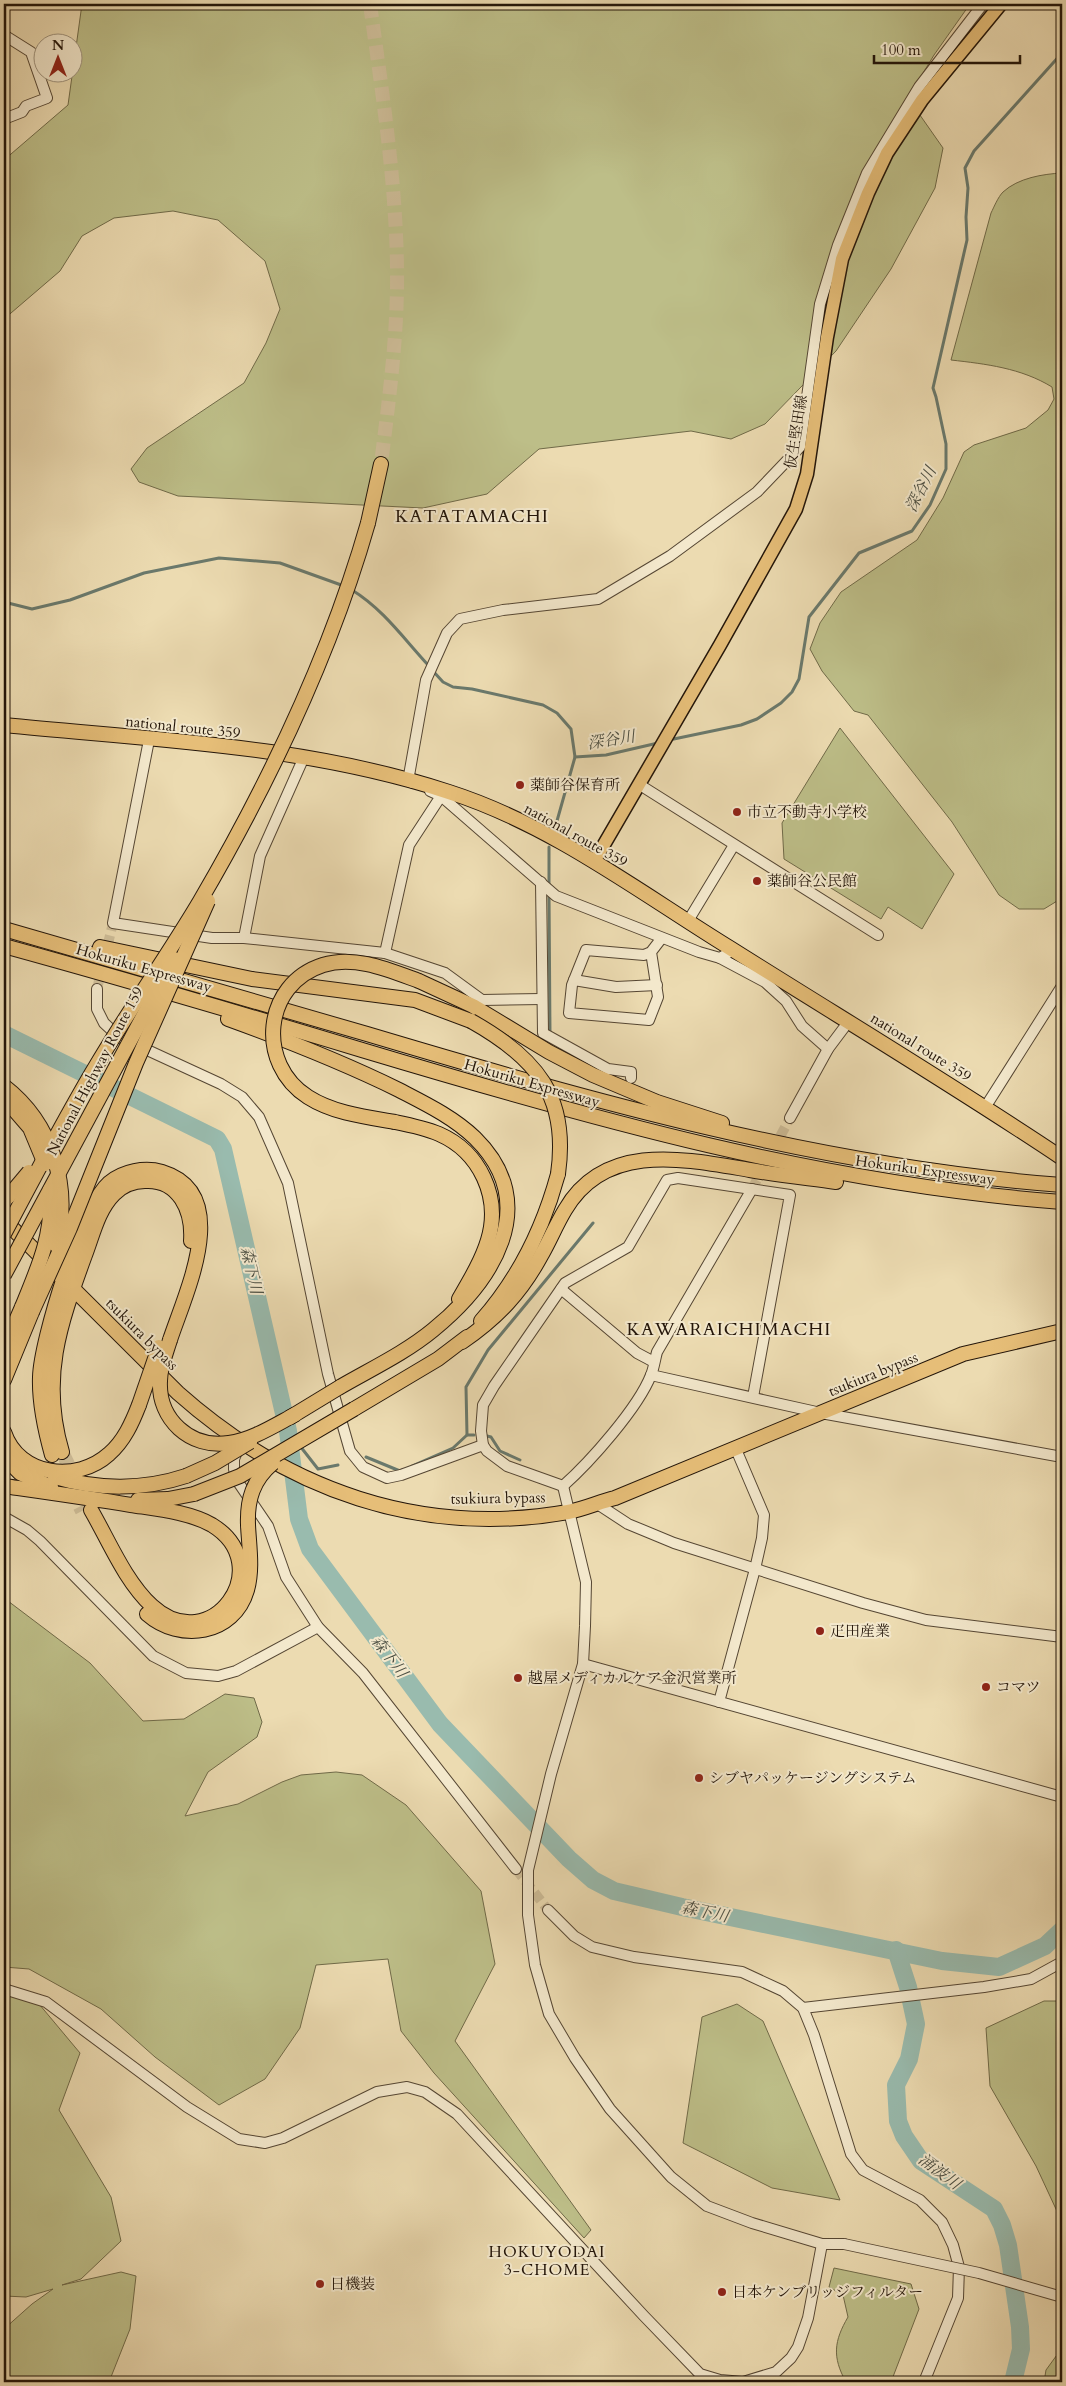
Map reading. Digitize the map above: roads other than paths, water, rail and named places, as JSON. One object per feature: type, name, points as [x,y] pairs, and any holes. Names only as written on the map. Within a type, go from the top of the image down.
[{"type":"highway","name":"National Highway Route 159","points":[[4,1276],[223,866],[308,693],[354,574],[381,464]]},
{"type":"highway","name":"national route 359","points":[[4,725],[304,757],[360,767],[408,780],[449,792],[490,808],[595,860],[733,950],[986,1106],[1062,1158]]},
{"type":"highway","name":"National Highway Route 159","points":[[4,1234],[99,1060],[171,948],[241,828]]},
{"type":"highway","points":[[4,1348],[70,1228],[132,1072],[223,866]]},
{"type":"highway","points":[[4,927],[252,979],[415,1000],[471,1021],[506,1042],[540,1078],[548,1091],[558,1118],[560,1133],[558,1174],[540,1228],[522,1266],[486,1316],[462,1342]]},
{"type":"highway","name":"Hokuriku Expressway","points":[[4,927],[624,1107],[781,1145],[947,1174],[1062,1185]]},
{"type":"highway","points":[[4,947],[162,995],[257,1029],[388,1085],[424,1103],[462,1127],[494,1162],[505,1191],[507,1220],[501,1247],[488,1272],[446,1318],[423,1338],[215,1463],[186,1476],[147,1485],[97,1485],[53,1477],[30,1466],[20,1457],[12,1448],[4,1432]]},
{"type":"highway","name":"Hokuriku Expressway","points":[[4,947],[586,1116],[773,1161],[954,1192],[1062,1202]]},
{"type":"highway","points":[[4,1200],[27,1176],[95,1058],[147,980],[171,948]]},
{"type":"highway","points":[[446,1318],[465,1288],[488,1239],[492,1212],[488,1187],[477,1165],[456,1144],[426,1129],[331,1108],[297,1089],[282,1070],[277,1060],[272,1039],[274,1015],[278,1004],[291,985],[300,976],[323,965],[344,962],[364,964],[419,981],[473,1006],[549,1052],[593,1075],[657,1102],[794,1143],[947,1174]]},
{"type":"highway","points":[[4,1086],[23,1102],[42,1128],[54,1156],[60,1187],[61,1219],[58,1236],[27,1309]]},
{"type":"highway","points":[[4,1098],[22,1118],[36,1141],[47,1169],[51,1198],[50,1225],[46,1246],[4,1380]]},
{"type":"highway","points":[[90,1507],[194,1494],[240,1476],[462,1342],[504,1309],[521,1289],[574,1196],[594,1178],[620,1166],[650,1160],[685,1160],[839,1182],[954,1192]]},
{"type":"highway","points":[[20,1457],[38,1467],[57,1472],[80,1471],[110,1454],[120,1444],[139,1405],[166,1337],[187,1259],[192,1232],[186,1206],[182,1198],[169,1186],[161,1182],[142,1181],[123,1186],[116,1192],[99,1216],[45,1336],[40,1364],[41,1408],[57,1454]]},
{"type":"highway","name":"tsukiura bypass","points":[[4,1220],[178,1392],[207,1419],[241,1444],[318,1485],[352,1497],[422,1513],[469,1518],[506,1518],[569,1512],[615,1498],[963,1354],[1062,1331]]},
{"type":"highway","points":[[166,1337],[160,1378],[161,1398],[171,1421],[190,1437],[209,1444],[230,1443],[252,1436],[296,1414]]},
{"type":"highway","points":[[90,1507],[137,1603],[153,1619],[163,1625],[182,1631],[204,1631],[230,1617],[243,1601],[250,1574],[248,1525],[250,1494],[260,1475],[276,1460],[310,1435]]},
{"type":"highway","points":[[4,1457],[20,1473],[55,1488],[90,1507],[136,1587],[161,1613],[184,1621],[210,1619],[224,1609],[234,1596],[240,1572],[238,1560],[230,1542],[214,1526],[204,1521],[176,1514],[90,1507],[4,1486]]},
{"type":"highway","points":[[55,1488],[140,1500]]},
{"type":"main road","name":"仮生堅田線","points":[[595,860],[640,785],[796,509],[807,474],[842,259],[868,193],[887,153],[922,100],[1001,4]]},
{"type":"street","points":[[828,1050],[802,1026],[786,1001],[765,982],[720,958],[661,939],[556,896],[441,796],[408,780],[427,676],[432,661],[447,633],[460,619],[503,610],[598,599],[641,575],[757,492],[800,447],[820,304],[838,245],[864,182],[920,87],[983,4]]},
{"type":"street","points":[[4,35],[31,52],[47,98],[26,106],[22,112],[4,119]]},
{"type":"street","points":[[149,740],[113,923],[212,938],[244,938],[385,953],[444,973],[482,1000],[542,999]]},
{"type":"street","points":[[244,938],[260,856],[304,757]]},
{"type":"street","points":[[640,785],[878,935]]},
{"type":"street","points":[[385,953],[409,845],[441,796]]},
{"type":"street","points":[[688,921],[734,845]]},
{"type":"street","points":[[546,887],[542,1034],[608,1069],[631,1072],[631,1078]]},
{"type":"street","points":[[651,952],[658,997],[649,1020],[569,1013],[574,980],[586,950],[644,955],[651,952],[661,939]]},
{"type":"street","points":[[720,958],[733,950]]},
{"type":"street","points":[[574,980],[616,987],[656,985]]},
{"type":"street","points":[[986,1106],[1062,986]]},
{"type":"street","points":[[97,989],[97,1009],[104,1024],[119,1036],[222,1084],[242,1097],[259,1117],[288,1183],[328,1374],[350,1451],[363,1467],[387,1478],[401,1475],[483,1445]]},
{"type":"street","points":[[790,1118],[828,1050],[849,1021]]},
{"type":"street","points":[[563,1486],[507,1466],[487,1451],[483,1445],[481,1418],[483,1405],[561,1289],[566,1283],[628,1247],[667,1180],[678,1178],[790,1195],[752,1397]]},
{"type":"street","points":[[563,1486],[588,1463],[633,1405],[651,1375],[657,1352],[752,1189]]},
{"type":"street","points":[[561,1289],[637,1353],[654,1362]]},
{"type":"street","points":[[651,1375],[820,1413],[1062,1457]]},
{"type":"street","points":[[241,1444],[234,1459],[236,1479],[268,1526],[286,1577],[318,1627],[363,1673],[516,1870]]},
{"type":"street","points":[[719,1702],[755,1569],[762,1538],[764,1515],[735,1447]]},
{"type":"street","points":[[563,1486],[586,1582],[582,1664],[551,1774],[528,1870],[528,1914],[535,1966],[549,2014],[575,2058],[610,2109],[671,2178],[706,2206],[752,2223],[822,2244],[844,2244],[979,2273],[1062,2298]]},
{"type":"street","points":[[596,1503],[628,1524],[674,1543],[926,1620],[1062,1637]]},
{"type":"street","points":[[4,1517],[40,1541],[154,1656],[186,1673],[218,1676],[236,1671],[318,1627]]},
{"type":"street","points":[[582,1664],[1062,1797]]},
{"type":"street","points":[[548,1910],[574,1936],[592,1946],[634,1957],[742,1972],[783,1991],[803,2008],[814,2035],[851,2154],[862,2170],[920,2200],[942,2222],[953,2245],[959,2268],[958,2298],[924,2382]]},
{"type":"street","points":[[803,2008],[925,1995],[1031,1979],[1062,1962]]},
{"type":"street","points":[[4,1989],[46,2002],[187,2107],[239,2139],[265,2143],[284,2138],[377,2092],[407,2087],[425,2092],[457,2114],[700,2374],[720,2380],[742,2382],[776,2372],[791,2358],[798,2348],[808,2318],[822,2244]]},
{"type":"waterway","name":"深谷川","points":[[669,740],[741,725],[757,719],[781,703],[792,692],[799,679],[809,617],[859,553],[912,531],[930,505],[946,469],[946,444],[933,388],[967,240],[968,188],[965,168],[974,151],[1062,53]]},
{"type":"waterway","points":[[4,602],[32,609],[70,600],[144,573],[219,558],[280,563],[344,586]]},
{"type":"waterway","points":[[352,590],[374,606],[429,666]]},
{"type":"waterway","points":[[433,671],[443,682],[453,687],[472,689],[543,705],[557,713],[571,729],[575,757],[555,828]]},
{"type":"waterway","name":"深谷川","points":[[575,757],[606,755],[658,743]]},
{"type":"waterway","points":[[549,847],[549,887]]},
{"type":"waterway","points":[[549,893],[550,1034]]},
{"type":"waterway","name":"森下川","points":[[4,1034],[217,1139],[223,1149],[288,1431],[299,1519],[310,1549],[440,1724],[569,1859],[593,1880],[614,1891],[682,1907],[942,1961],[999,1967],[1045,1946],[1062,1930]]},
{"type":"waterway","points":[[412,1466],[453,1448],[467,1435],[466,1387],[488,1350],[593,1223]]},
{"type":"waterway","name":"森下川","points":[[288,1431],[295,1439]]},
{"type":"waterway","points":[[467,1435],[474,1435]]},
{"type":"waterway","points":[[487,1436],[491,1437],[500,1451],[520,1460]]},
{"type":"waterway","points":[[300,1446],[318,1469],[338,1465]]},
{"type":"waterway","points":[[366,1457],[400,1471],[402,1470]]},
{"type":"waterway","name":"涌波川","points":[[896,1950],[908,1987],[916,2024],[909,2059],[896,2085],[898,2121],[904,2136],[921,2161],[994,2209],[1002,2225],[1008,2245],[1020,2327],[1021,2349],[1013,2382]]},
{"type":"tunnel","points":[[370,4],[391,169],[397,268],[394,342],[381,464]]},
{"type":"tunnel","points":[[97,989],[113,923]]},
{"type":"tunnel","points":[[752,1189],[790,1118]]},
{"type":"tunnel","points":[[62,1452],[76,1480]]},
{"type":"tunnel","points":[[70,1488],[82,1511]]},
{"type":"tunnel","points":[[516,1869],[548,1910]]},
{"type":"place","name":"薬師谷保育所","points":[[520,785]]},
{"type":"place","name":"市立不動寺小学校","points":[[737,812]]},
{"type":"place","name":"薬師谷公民館","points":[[757,881]]},
{"type":"place","name":"疋田産業","points":[[820,1631]]},
{"type":"place","name":"越屋メディカルケア金沢営業所","points":[[518,1678]]},
{"type":"place","name":"コマツ","points":[[986,1687]]},
{"type":"place","name":"シブヤパッケージングシステム","points":[[699,1778]]},
{"type":"place","name":"日機装","points":[[320,2284]]},
{"type":"place","name":"日本ケンブリッジフィルター","points":[[722,2292]]},
{"type":"district","name":"KATATAMACHI","points":[[472,516]]},
{"type":"district","name":"KAWARAICHIMACHI","points":[[729,1329]]},
{"type":"district","name":"HOKUYODAI 3-CHOME","points":[[547,2260]]}]
